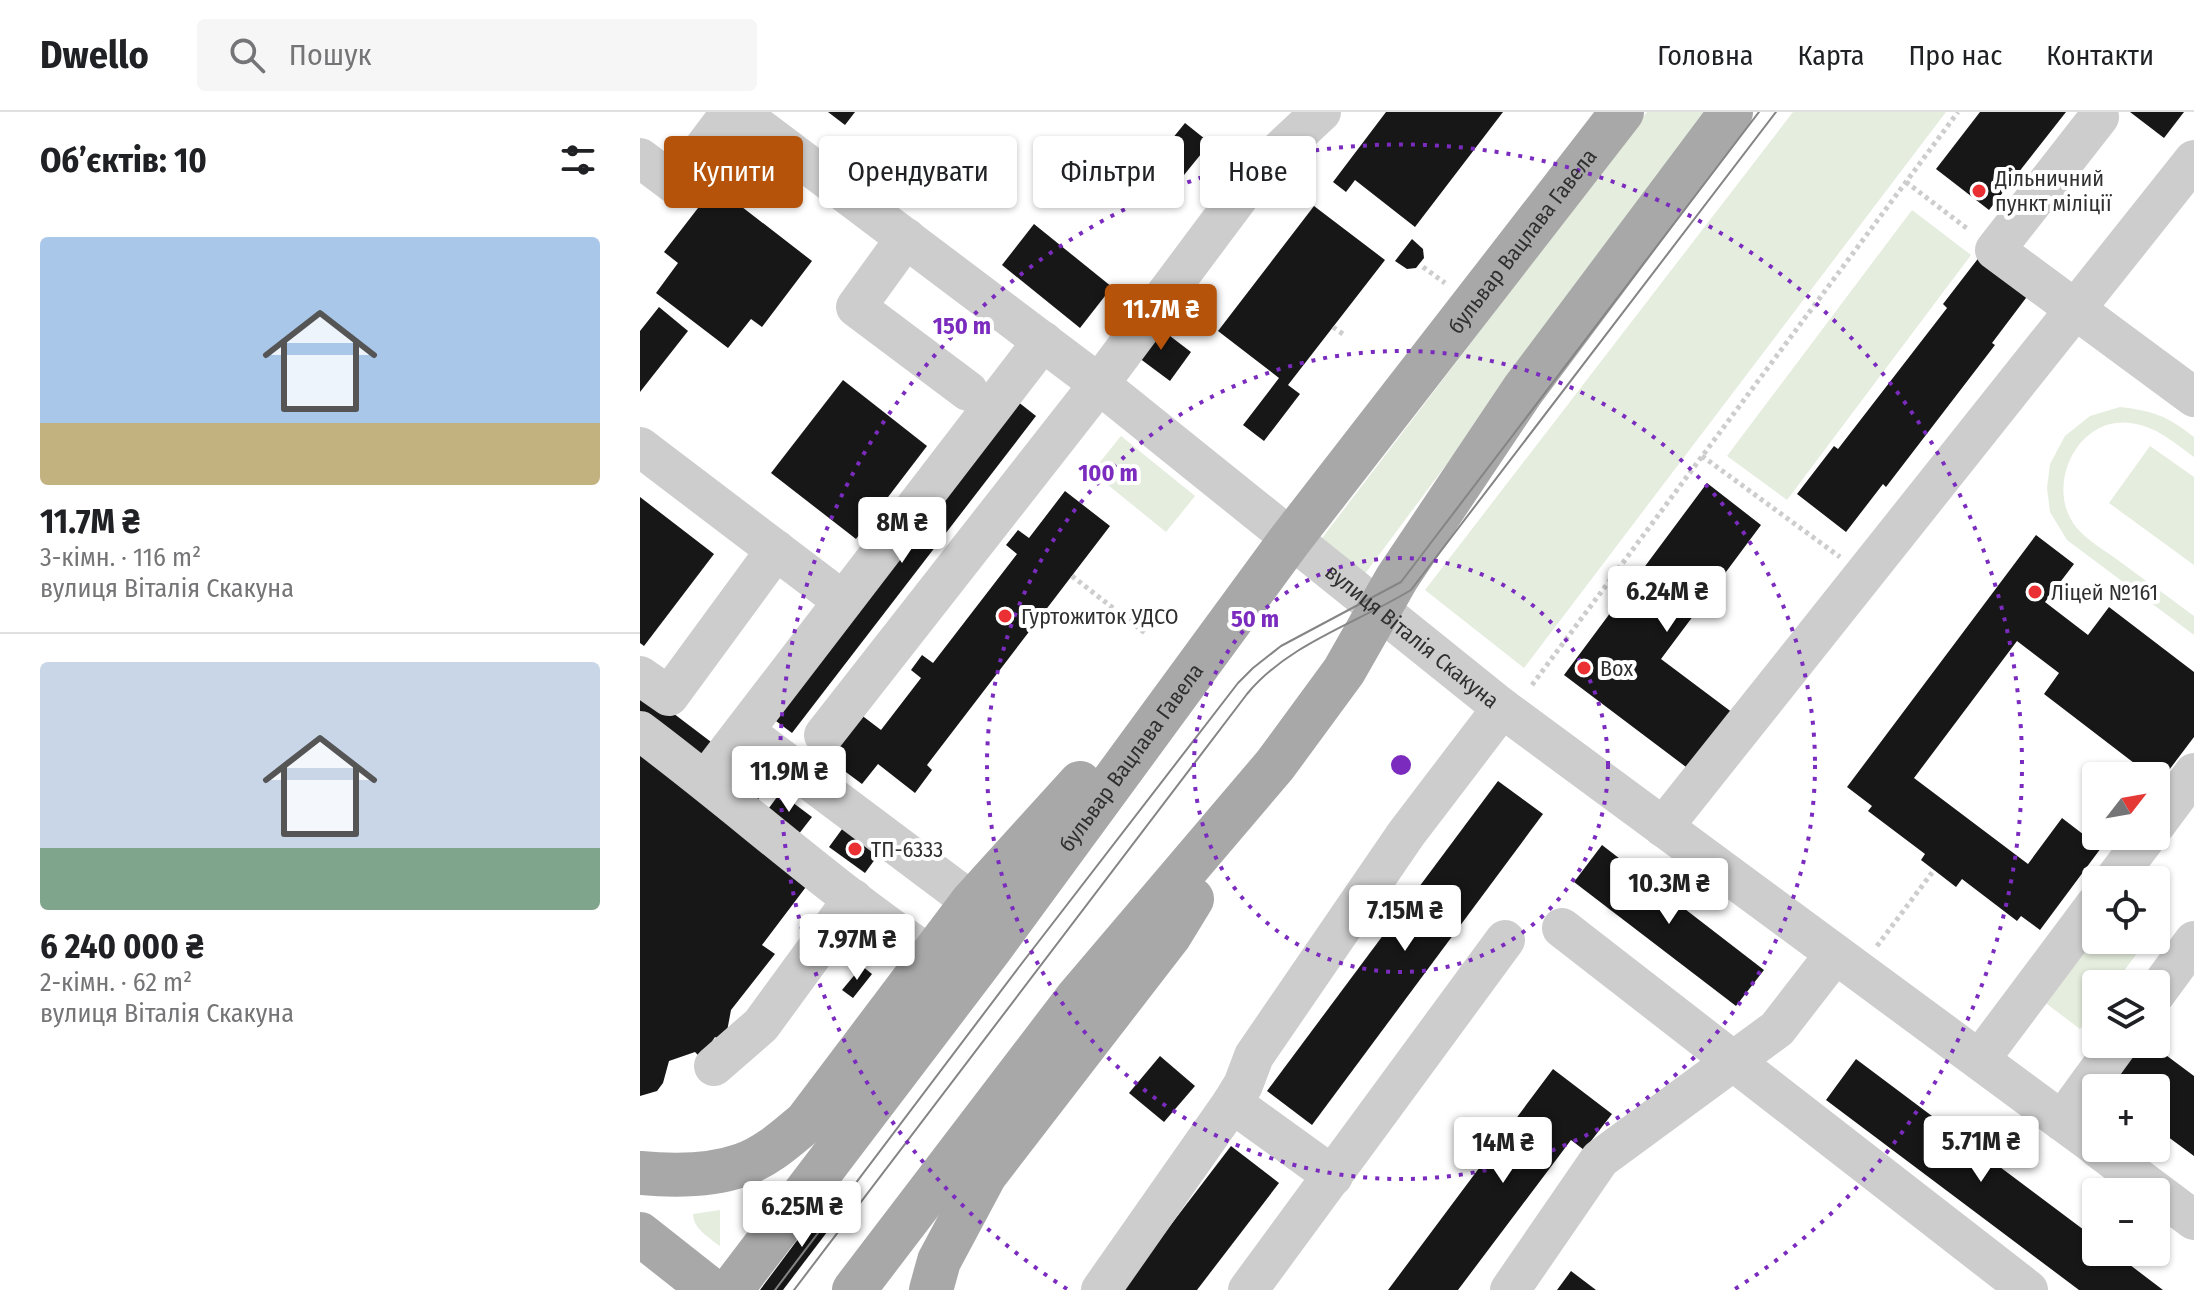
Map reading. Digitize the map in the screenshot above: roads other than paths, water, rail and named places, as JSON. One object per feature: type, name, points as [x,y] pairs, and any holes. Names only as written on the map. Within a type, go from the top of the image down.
[{"type":"main road","name":"бульвар Вацлава Гавела","points":[[731,1290],[991,948],[1290,540],[1622,112]]},
{"type":"main road","points":[[854,1290],[1076,999],[1275,765],[1344,671],[1397,578],[1523,390],[1731,112]]},
{"type":"main road","points":[[640,1173],[698,1173],[743,1165],[777,1146],[806,1122],[972,902],[1174,677],[1212,647]]},
{"type":"main road","points":[[931,1290],[939,1261],[985,1175],[1170,935],[1275,765]]},
{"type":"main road","points":[[640,1234],[711,1290]]},
{"type":"street","points":[[640,158],[676,185],[731,112]]},
{"type":"street","name":"вулиця Віталія Скакуна","points":[[738,112],[1099,384],[1379,609],[1517,696],[1663,827],[2082,1136]]},
{"type":"street","points":[[824,735],[1099,384],[1258,171],[1321,112]]},
{"type":"street","points":[[2099,117],[1995,250],[2194,397]]},
{"type":"street","points":[[1663,827],[2194,160]]},
{"type":"street","points":[[906,238],[856,307],[968,391]]},
{"type":"street","points":[[706,780],[1043,341]]},
{"type":"street","points":[[640,447],[843,601]]},
{"type":"street","points":[[640,676],[669,696],[776,550]]},
{"type":"street","points":[[1101,1290],[1232,1103],[1254,1056],[1406,834],[1517,696]]},
{"type":"street","points":[[640,731],[853,899],[931,956]]},
{"type":"street","points":[[744,731],[972,902]]},
{"type":"street","points":[[2170,805],[2194,773]]},
{"type":"street","points":[[714,1066],[761,1025],[853,899]]},
{"type":"street","points":[[1980,1059],[2082,923]]},
{"type":"street","points":[[1562,928],[2028,1290]]},
{"type":"street","points":[[1248,1290],[1505,940]]},
{"type":"street","points":[[2170,974],[2194,941]]},
{"type":"street","points":[[1510,1290],[1600,1159],[1777,1029],[1835,954]]},
{"type":"street","points":[[2062,1121],[2108,1058]]},
{"type":"street","points":[[1232,1103],[1333,1176]]},
{"type":"street","name":"вулиця Віталія Скакуна","points":[[2117,1162],[2194,1220]]},
{"type":"tram line","points":[[775,1290],[1238,683],[1281,646],[1401,582],[1759,112]]},
{"type":"tram line","points":[[794,1290],[1247,694],[1282,661],[1411,590],[1776,112]]},
{"type":"place","name":"Дільничний пункт міліції","points":[[1979,191]]},
{"type":"place","name":"Ліцей №161","points":[[2035,592]]},
{"type":"place","name":"Гуртожиток УДСО","points":[[1005,616]]},
{"type":"place","name":"Box","points":[[1584,668]]},
{"type":"place","name":"ТП-6333","points":[[855,849]]}]
